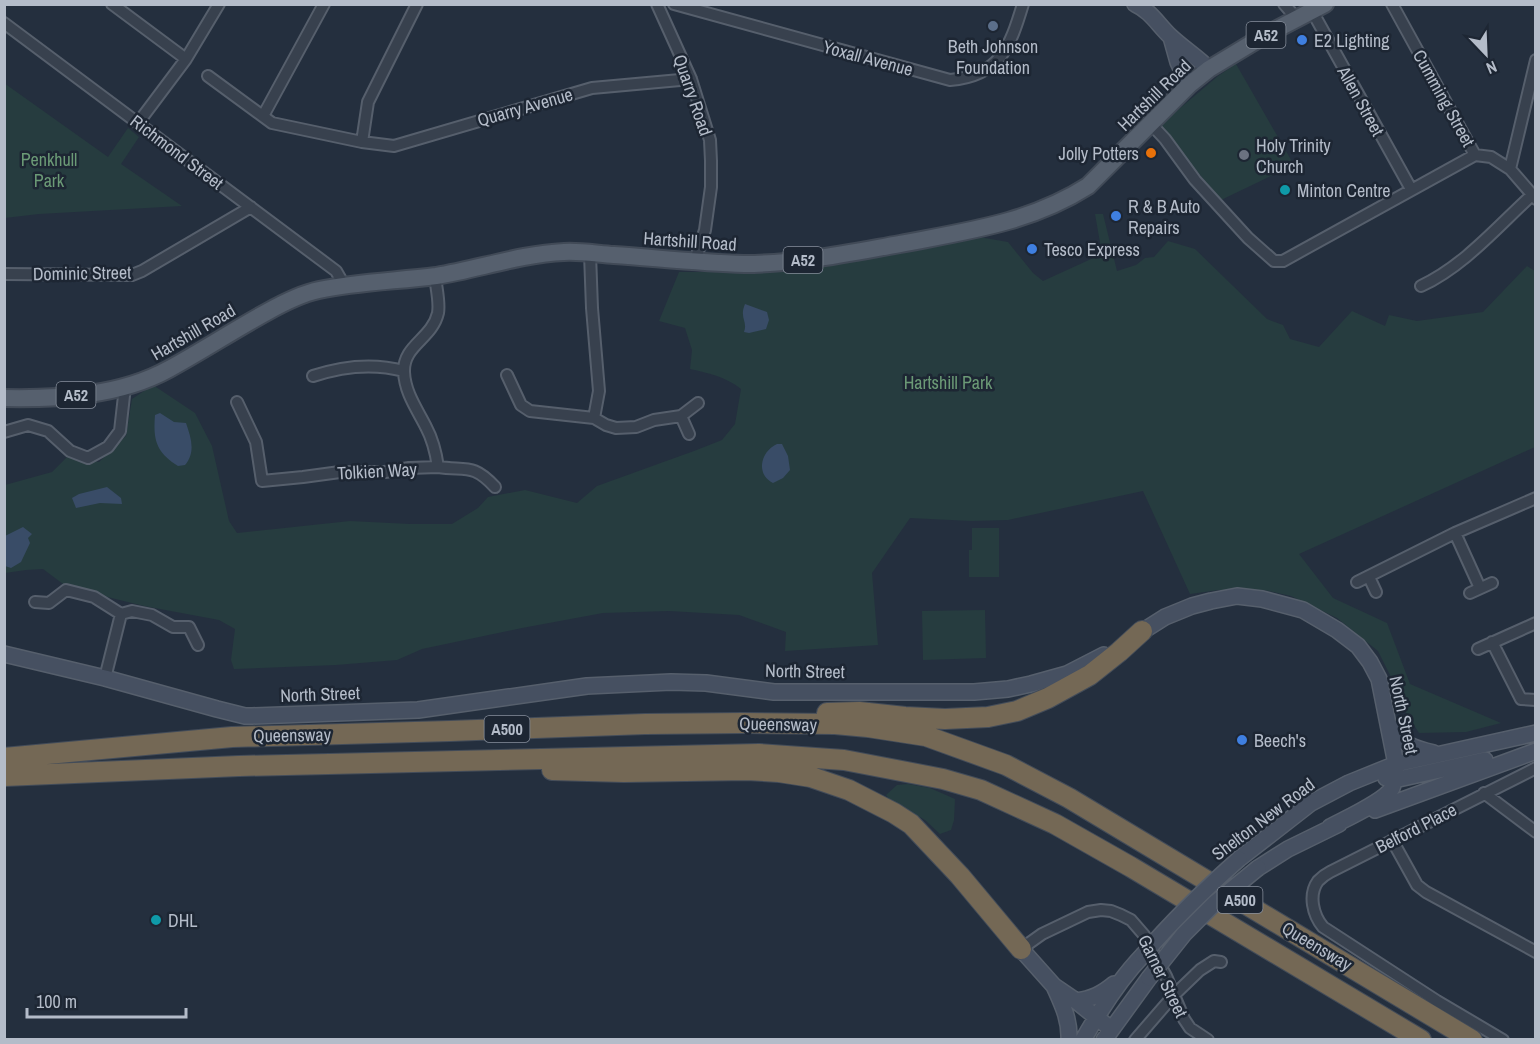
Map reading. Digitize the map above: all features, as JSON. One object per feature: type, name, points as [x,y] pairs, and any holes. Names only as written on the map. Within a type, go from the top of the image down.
[{"type":"highway","points":[[645,724],[800,713],[859,712],[945,719],[988,717],[1017,711],[1048,698],[1090,675],[1142,631]]},
{"type":"highway","name":"Queensway","points":[[4,758],[232,737],[645,724],[801,724],[868,727],[926,736],[1006,765],[1069,798],[1472,1040]]},
{"type":"highway","points":[[4,744],[62,743],[153,735],[232,737]]},
{"type":"highway","name":"Queensway","points":[[4,776],[238,766],[759,753],[844,760],[944,779],[981,790],[1055,824],[1421,1040]]},
{"type":"highway","points":[[363,763],[588,772],[747,770],[811,777],[849,790],[911,824],[960,876],[1021,950]]},
{"type":"highway","points":[[4,786],[238,766]]},
{"type":"main road","name":"Hartshill Road","points":[[4,398],[66,396],[125,387],[169,369],[245,324],[303,294],[343,286],[435,276],[567,252],[743,264],[783,263],[870,249],[1005,223],[1029,216],[1069,199],[1088,186],[1189,85],[1209,69],[1262,37],[1318,8]]},
{"type":"street","points":[[112,4],[186,59]]},
{"type":"street","points":[[138,123],[186,59],[219,4]]},
{"type":"street","points":[[263,116],[324,4]]},
{"type":"street","points":[[362,142],[368,102],[417,4]]},
{"type":"street","name":"Quarry Road","points":[[657,4],[691,79],[710,140],[711,187],[705,230],[695,261]]},
{"type":"street","name":"Yoxall Avenue","points":[[674,4],[950,80],[975,76],[986,71],[994,63],[1013,37],[1023,4]]},
{"type":"street","points":[[1284,4],[1297,19]]},
{"type":"street","name":"Cumming Street","points":[[1392,4],[1475,155],[1491,157],[1510,169],[1534,197]]},
{"type":"street","points":[[1140,6],[1171,37],[1209,69]]},
{"type":"street","name":"Allen Street","points":[[1318,8],[1411,189]]},
{"type":"street","name":"Richmond Street","points":[[4,23],[336,271],[343,286]]},
{"type":"street","points":[[1171,37],[1178,62],[1189,85]]},
{"type":"street","points":[[1510,169],[1536,60]]},
{"type":"street","name":"Quarry Avenue","points":[[208,76],[272,123],[362,142],[394,146],[592,88],[691,79]]},
{"type":"street","points":[[1151,124],[1195,180],[1248,238],[1274,261],[1283,261],[1475,155]]},
{"type":"street","points":[[1421,286],[1454,267],[1534,197]]},
{"type":"street","name":"Dominic Street","points":[[4,274],[132,275],[251,207]]},
{"type":"street","points":[[590,254],[599,391],[594,418]]},
{"type":"street","points":[[313,375],[357,366],[388,366],[404,371],[411,348],[425,336],[434,324],[439,310],[435,276]]},
{"type":"street","name":"Tolkien Way","points":[[237,402],[256,442],[262,481],[340,472],[385,472],[438,467],[436,451],[411,400],[404,371]]},
{"type":"street","points":[[507,375],[521,405],[530,411],[594,418],[606,425],[626,428],[663,418],[681,416],[698,403]]},
{"type":"street","points":[[4,432],[28,425],[48,431],[70,451],[88,458],[108,447],[120,431],[125,387]]},
{"type":"street","points":[[681,416],[689,434]]},
{"type":"street","points":[[438,467],[473,470],[485,476],[495,487]]},
{"type":"street","points":[[1357,582],[1455,533],[1536,498]]},
{"type":"street","points":[[1455,533],[1475,590],[1492,583]]},
{"type":"street","points":[[1369,577],[1376,592]]},
{"type":"street","points":[[35,602],[49,603],[66,590],[94,597],[121,614],[132,611],[152,615],[173,627],[189,627],[198,645]]},
{"type":"street","name":"North Street","points":[[4,654],[105,678],[245,716],[418,710],[587,686],[671,682],[706,683],[774,692],[974,692],[1008,689],[1067,674],[1092,663],[1165,617],[1192,606],[1237,596],[1262,599],[1303,610],[1344,636],[1358,646],[1370,662],[1379,680],[1396,764],[1392,787],[1382,799],[1330,827]]},
{"type":"street","points":[[105,678],[121,614]]},
{"type":"street","points":[[1478,649],[1536,622]]},
{"type":"street","points":[[1492,642],[1517,703],[1536,700]]},
{"type":"street","points":[[1389,723],[1400,739],[1416,749],[1440,754]]},
{"type":"street","name":"Shelton New Road","points":[[1083,1040],[1129,970],[1165,929],[1201,892],[1311,802],[1349,783],[1396,764],[1536,733]]},
{"type":"street","points":[[1381,769],[1387,778],[1394,780],[1536,750]]},
{"type":"street","name":"Shelton New Road","points":[[1108,1034],[1184,934],[1215,903],[1258,868],[1330,827],[1536,750]]},
{"type":"street","name":"Belford Place","points":[[1503,1040],[1437,1001],[1323,927],[1317,920],[1312,902],[1318,881],[1330,872],[1536,768]]},
{"type":"street","points":[[1485,793],[1536,832]]},
{"type":"street","points":[[1392,840],[1417,885],[1426,892],[1536,952]]},
{"type":"street","name":"Garner Street","points":[[1021,950],[1042,934],[1088,912],[1111,911],[1131,920],[1139,928],[1166,976],[1184,1019],[1190,1028],[1208,1040]]},
{"type":"street","points":[[1021,950],[1054,986],[1076,1000],[1096,1017],[1108,1034]]},
{"type":"street","points":[[1135,1040],[1174,995],[1200,970],[1214,961],[1221,962]]},
{"type":"street","points":[[1076,1000],[1088,999],[1103,993],[1129,970]]},
{"type":"street","points":[[1054,986],[1066,1011],[1070,1027],[1069,1040]]},
{"type":"green space","points":[[1236,64],[1294,165],[1221,200],[1159,126],[1218,76]]},
{"type":"green space","name":"Penkhull Park","points":[[4,83],[108,157],[128,128],[139,137],[121,164],[182,206],[5,218]]},
{"type":"green space","name":"Hartshill Park","points":[[1095,214],[1103,214],[1117,271],[1136,265],[1145,258],[1154,257],[1168,241],[1195,249],[1267,319],[1283,325],[1290,339],[1319,347],[1352,311],[1385,326],[1389,315],[1417,321],[1483,312],[1527,266],[1535,271],[1535,447],[1299,554],[1333,598],[1387,623],[1410,684],[1501,723],[1466,732],[1419,733],[1397,699],[1391,677],[1378,651],[1337,618],[1291,596],[1264,590],[1219,590],[1190,594],[1143,491],[1008,520],[910,518],[872,573],[878,645],[785,651],[786,632],[739,615],[669,611],[603,613],[422,649],[397,660],[234,669],[231,660],[235,629],[219,620],[144,606],[67,587],[43,569],[5,573],[5,485],[52,472],[67,457],[99,462],[126,436],[132,399],[153,385],[195,413],[212,446],[229,521],[237,533],[350,521],[452,524],[478,508],[488,497],[525,490],[577,503],[597,486],[722,440],[735,424],[741,389],[723,378],[690,369],[692,350],[685,328],[659,321],[679,272],[777,272],[816,268],[979,237],[1008,242],[1033,273],[1043,281],[1102,254]]},
{"type":"green space","points":[[972,528],[999,528],[999,577],[969,577]]},
{"type":"green space","points":[[985,610],[986,658],[923,660],[922,611]]},
{"type":"green space","points":[[908,784],[930,788],[955,799],[951,830],[940,834],[925,820],[890,800],[886,795],[897,785]]},
{"type":"water","points":[[745,304],[767,312],[769,320],[766,329],[744,332]]},
{"type":"water","points":[[160,413],[174,422],[186,423],[191,439],[191,450],[185,465],[178,466],[171,461],[158,445],[155,415]]},
{"type":"water","points":[[777,444],[782,444],[788,456],[790,470],[783,478],[773,483],[764,474],[762,463],[767,452]]},
{"type":"water","points":[[107,487],[121,498],[122,504],[100,503],[76,508],[72,498]]},
{"type":"water","points":[[23,527],[32,534],[28,538],[30,543],[21,562],[11,568],[5,566],[5,536]]},
{"type":"place","name":"Beth Johnson Foundation","points":[[993,26]]},
{"type":"place","name":"E2 Lighting","points":[[1302,40]]},
{"type":"place","name":"Jolly Potters","points":[[1151,153]]},
{"type":"place","name":"Holy Trinity Church","points":[[1244,155]]},
{"type":"place","name":"Minton Centre","points":[[1285,190]]},
{"type":"place","name":"R & B Auto Repairs","points":[[1116,216]]},
{"type":"place","name":"Tesco Express","points":[[1032,249]]},
{"type":"place","name":"Beech's","points":[[1242,740]]},
{"type":"place","name":"DHL","points":[[156,920]]}]
